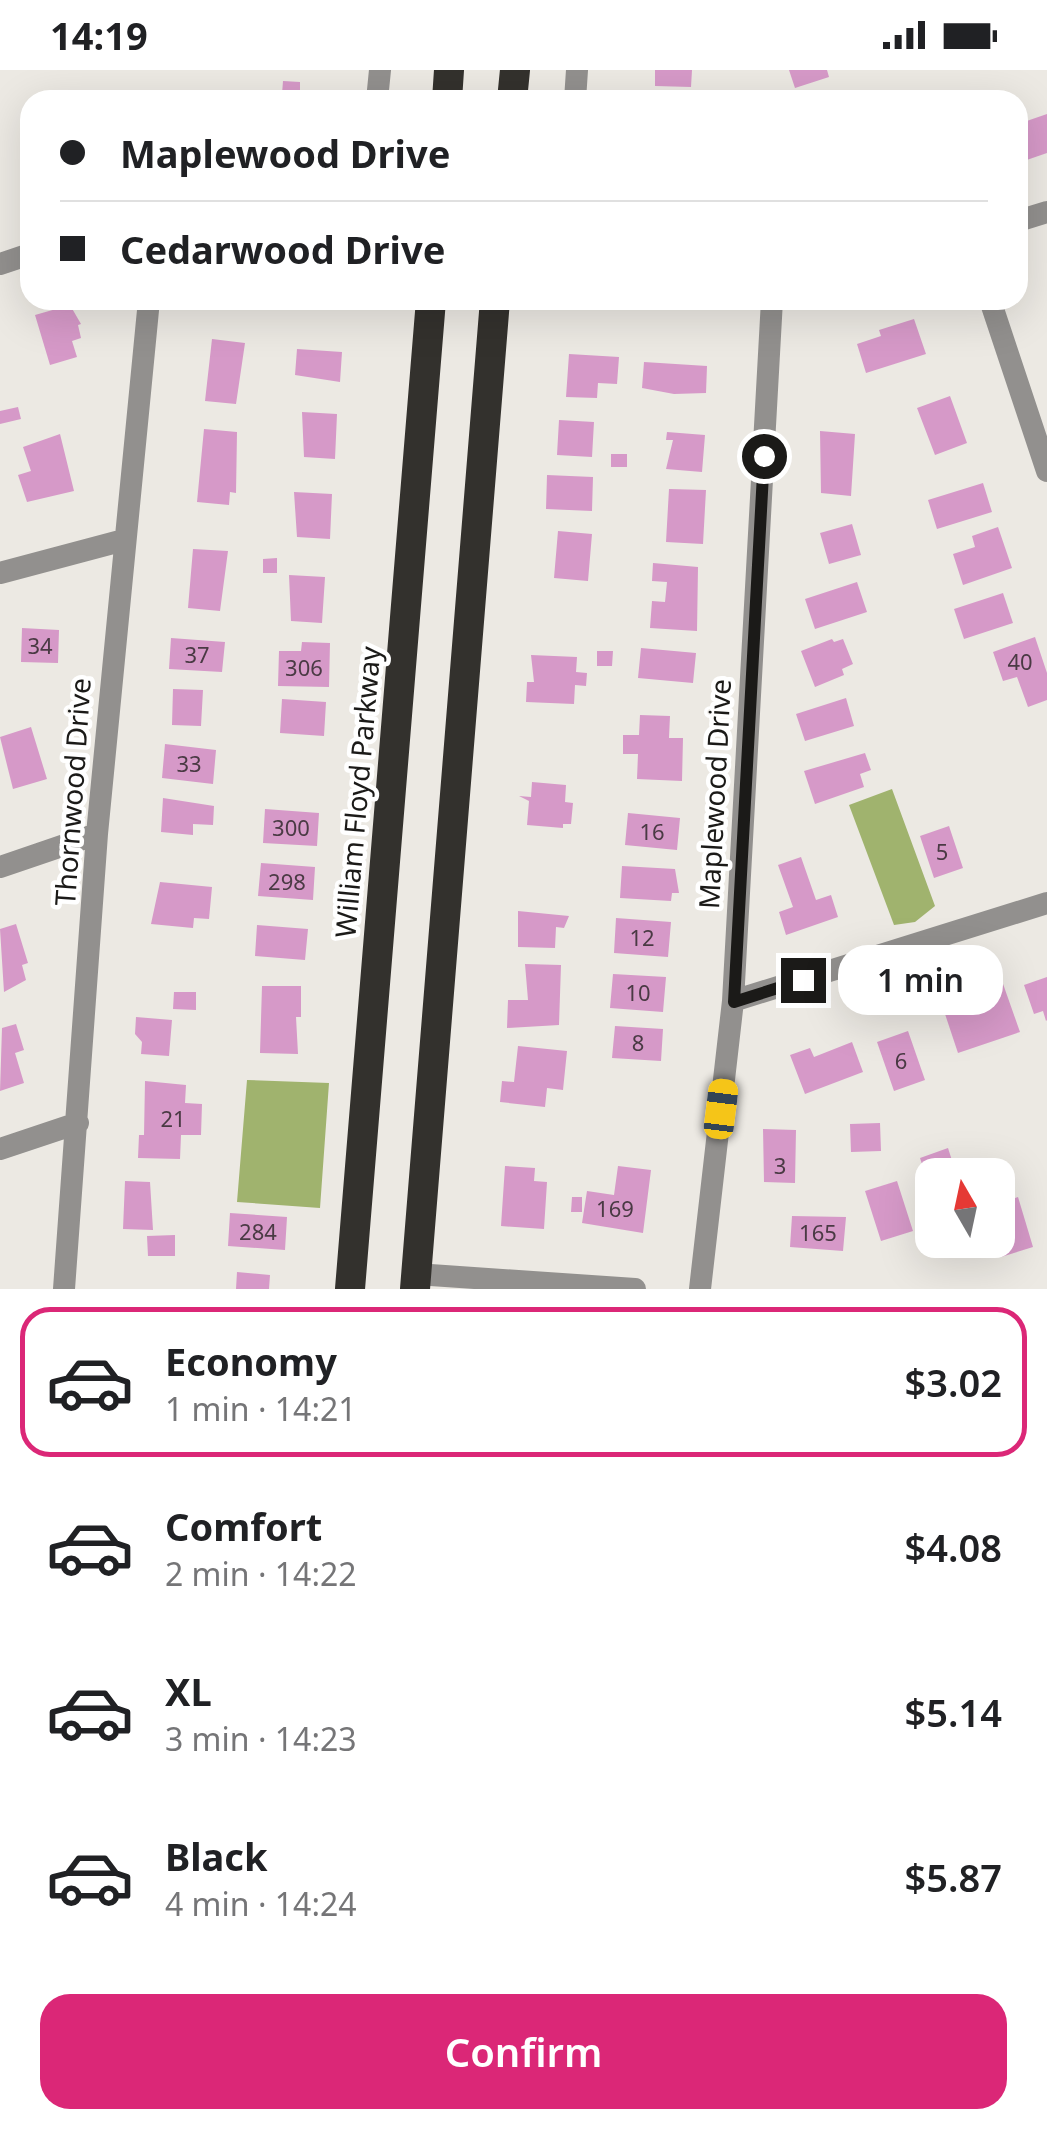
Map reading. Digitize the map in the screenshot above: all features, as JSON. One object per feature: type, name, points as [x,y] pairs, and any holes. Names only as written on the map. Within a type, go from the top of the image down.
[{"type":"highway","name":"William Floyd Parkway","points":[[350,1289],[430,310]]},
{"type":"highway","points":[[415,1282],[494,310]]},
{"type":"street","name":"Thornwood Drive","points":[[64,1289],[98,834],[148,310]]},
{"type":"street","name":"Maplewood Drive","points":[[700,1289],[734,1002],[772,310]]},
{"type":"street","points":[[993,310],[1047,471]]},
{"type":"street","points":[[0,573],[124,540]]},
{"type":"street","points":[[0,867],[98,834]]},
{"type":"street","points":[[734,1002],[1047,903]]},
{"type":"street","points":[[0,1149],[78,1122]]},
{"type":"street","points":[[415,1282],[635,1289]]},
{"type":"green space","points":[[892,789],[935,906],[915,922],[894,925],[849,805]]},
{"type":"green space","points":[[247,1080],[329,1083],[320,1208],[237,1202]]},
{"type":"building","points":[[655,70],[692,70],[691,87],[655,86]]},
{"type":"building","points":[[789,70],[827,70],[829,77],[795,88]]},
{"type":"building","points":[[283,81],[300,82],[300,90],[282,90]]},
{"type":"building","points":[[1047,114],[1047,153],[1028,160],[1028,121]]},
{"type":"building","points":[[73,310],[81,324],[81,338],[72,341],[77,357],[50,365],[35,315]]},
{"type":"building","points":[[914,319],[926,354],[866,373],[857,344],[881,336],[879,330]]},
{"type":"building","points":[[212,339],[245,343],[236,404],[205,401]]},
{"type":"building","points":[[297,349],[342,352],[340,382],[295,375]]},
{"type":"building","points":[[569,354],[619,357],[617,384],[598,383],[597,398],[566,397]]},
{"type":"building","points":[[644,362],[707,366],[706,393],[674,394],[642,388]]},
{"type":"building","points":[[950,396],[967,443],[935,455],[917,408]]},
{"type":"building","points":[[18,407],[21,419],[0,424],[0,411]]},
{"type":"building","points":[[302,412],[337,414],[335,459],[304,457]]},
{"type":"building","points":[[559,420],[594,422],[592,457],[557,455]]},
{"type":"building","points":[[204,429],[237,432],[236,493],[230,492],[229,505],[197,502]]},
{"type":"building","points":[[820,431],[855,434],[851,496],[821,493]]},
{"type":"building","points":[[667,432],[705,435],[702,472],[666,469],[673,440],[666,440]]},
{"type":"building","points":[[60,434],[74,491],[27,502],[18,475],[31,471],[23,447]]},
{"type":"building","points":[[611,454],[627,454],[627,467],[611,467]]},
{"type":"building","points":[[547,475],[593,477],[592,511],[546,509]]},
{"type":"building","points":[[983,483],[992,512],[937,529],[928,500]]},
{"type":"building","points":[[669,489],[706,490],[703,544],[666,542]]},
{"type":"building","points":[[294,492],[332,494],[330,539],[297,537]]},
{"type":"building","points":[[852,524],[861,555],[829,564],[820,533]]},
{"type":"building","points":[[998,527],[1012,568],[963,585],[953,554],[975,547],[972,536]]},
{"type":"building","points":[[558,531],[592,534],[588,581],[554,578]]},
{"type":"building","points":[[193,549],[228,551],[220,611],[188,608]]},
{"type":"building","points":[[277,558],[277,573],[263,573],[263,559]]},
{"type":"building","points":[[653,563],[698,567],[697,631],[650,628],[652,601],[665,602],[667,582],[652,581]]},
{"type":"building","points":[[289,575],[325,577],[322,623],[291,621]]},
{"type":"building","points":[[857,582],[867,612],[815,629],[805,599]]},
{"type":"building","points":[[1003,593],[1013,623],[964,639],[954,609]]},
{"type":"building","points":[[22,628],[59,630],[58,663],[21,662]]},
{"type":"building","points":[[1035,637],[1047,673],[1047,700],[1028,707],[1017,677],[1003,681],[993,652]]},
{"type":"building","points":[[171,638],[225,642],[222,672],[169,669]]},
{"type":"building","points":[[832,639],[843,639],[853,664],[842,669],[844,675],[815,687],[801,651]]},
{"type":"building","points":[[302,642],[330,643],[329,687],[278,686],[279,651],[301,651]]},
{"type":"building","points":[[641,648],[696,653],[693,683],[638,678]]},
{"type":"building","points":[[597,651],[613,651],[612,666],[597,666]]},
{"type":"building","points":[[531,655],[577,657],[576,672],[587,673],[586,686],[575,685],[574,704],[526,702],[527,682],[534,682]]},
{"type":"building","points":[[173,689],[203,690],[201,726],[172,725]]},
{"type":"building","points":[[846,698],[854,726],[805,741],[796,714]]},
{"type":"building","points":[[282,699],[326,702],[324,736],[280,733]]},
{"type":"building","points":[[640,715],[670,716],[669,738],[683,738],[682,781],[637,779],[638,754],[623,754],[623,735],[639,735]]},
{"type":"building","points":[[31,727],[47,779],[13,789],[0,737]]},
{"type":"building","points":[[165,744],[216,750],[213,784],[162,778]]},
{"type":"building","points":[[865,753],[871,770],[860,774],[864,787],[815,804],[804,771]]},
{"type":"building","points":[[532,782],[566,785],[565,802],[573,803],[571,824],[563,824],[563,828],[527,825],[529,801],[519,796],[531,797]]},
{"type":"building","points":[[163,798],[214,806],[213,825],[193,824],[193,835],[161,832]]},
{"type":"building","points":[[265,809],[319,813],[317,846],[263,843]]},
{"type":"building","points":[[628,813],[680,818],[677,850],[625,845]]},
{"type":"building","points":[[949,826],[963,868],[934,878],[920,836]]},
{"type":"building","points":[[801,857],[816,900],[831,895],[838,917],[786,935],[779,912],[793,907],[778,865]]},
{"type":"building","points":[[261,863],[315,867],[313,900],[258,896]]},
{"type":"building","points":[[622,866],[675,869],[679,893],[672,893],[671,901],[620,898]]},
{"type":"building","points":[[160,882],[212,887],[209,919],[194,918],[193,928],[151,924]]},
{"type":"building","points":[[518,911],[569,916],[564,928],[556,927],[555,948],[518,947]]},
{"type":"building","points":[[616,918],[671,922],[668,957],[614,953]]},
{"type":"building","points":[[16,924],[28,963],[22,965],[26,980],[4,992],[0,929]]},
{"type":"building","points":[[257,925],[308,929],[305,960],[255,956]]},
{"type":"building","points":[[525,964],[561,965],[559,1025],[507,1028],[508,1000],[528,1000]]},
{"type":"building","points":[[613,974],[666,977],[663,1012],[610,1008]]},
{"type":"building","points":[[1047,977],[1046,1021],[1043,1011],[1034,1014],[1024,985]]},
{"type":"building","points":[[1002,981],[1020,1032],[958,1053],[944,1011],[964,1005],[961,995]]},
{"type":"building","points":[[262,986],[301,986],[301,1017],[296,1017],[298,1054],[260,1053]]},
{"type":"building","points":[[174,992],[196,992],[196,1010],[173,1009]]},
{"type":"building","points":[[136,1017],[172,1020],[169,1056],[141,1054],[142,1042],[135,1034]]},
{"type":"building","points":[[16,1024],[24,1050],[15,1053],[24,1083],[0,1091],[2,1028]]},
{"type":"building","points":[[615,1026],[663,1029],[661,1061],[612,1058]]},
{"type":"building","points":[[908,1031],[925,1080],[894,1091],[877,1042]]},
{"type":"building","points":[[852,1042],[863,1072],[805,1094],[790,1055],[810,1048],[814,1057]]},
{"type":"building","points":[[518,1046],[567,1051],[563,1090],[547,1088],[545,1107],[500,1102],[502,1081],[514,1082]]},
{"type":"building","points":[[145,1081],[186,1085],[185,1103],[202,1104],[201,1135],[181,1135],[180,1159],[138,1158],[139,1135],[144,1135]]},
{"type":"building","points":[[880,1123],[881,1151],[851,1152],[850,1124]]},
{"type":"building","points":[[763,1129],[796,1130],[795,1183],[764,1182]]},
{"type":"building","points":[[948,1148],[951,1158],[920,1158]]},
{"type":"building","points":[[505,1166],[535,1168],[534,1181],[547,1182],[544,1229],[501,1226]]},
{"type":"building","points":[[618,1166],[651,1170],[643,1233],[582,1223],[587,1191],[614,1195]]},
{"type":"building","points":[[125,1181],[150,1182],[153,1230],[123,1229]]},
{"type":"building","points":[[897,1181],[913,1231],[881,1241],[865,1191]]},
{"type":"building","points":[[572,1197],[582,1197],[582,1212],[571,1212]]},
{"type":"building","points":[[1018,1197],[1033,1247],[1015,1253]]},
{"type":"building","points":[[230,1213],[287,1217],[285,1250],[228,1246]]},
{"type":"building","points":[[792,1216],[846,1217],[843,1251],[790,1247]]},
{"type":"building","points":[[175,1235],[175,1256],[148,1256],[147,1236]]},
{"type":"building","points":[[237,1272],[270,1275],[269,1289],[236,1289]]},
{"type":"route","points":[[764,456],[734,1002],[803,980]]}]
